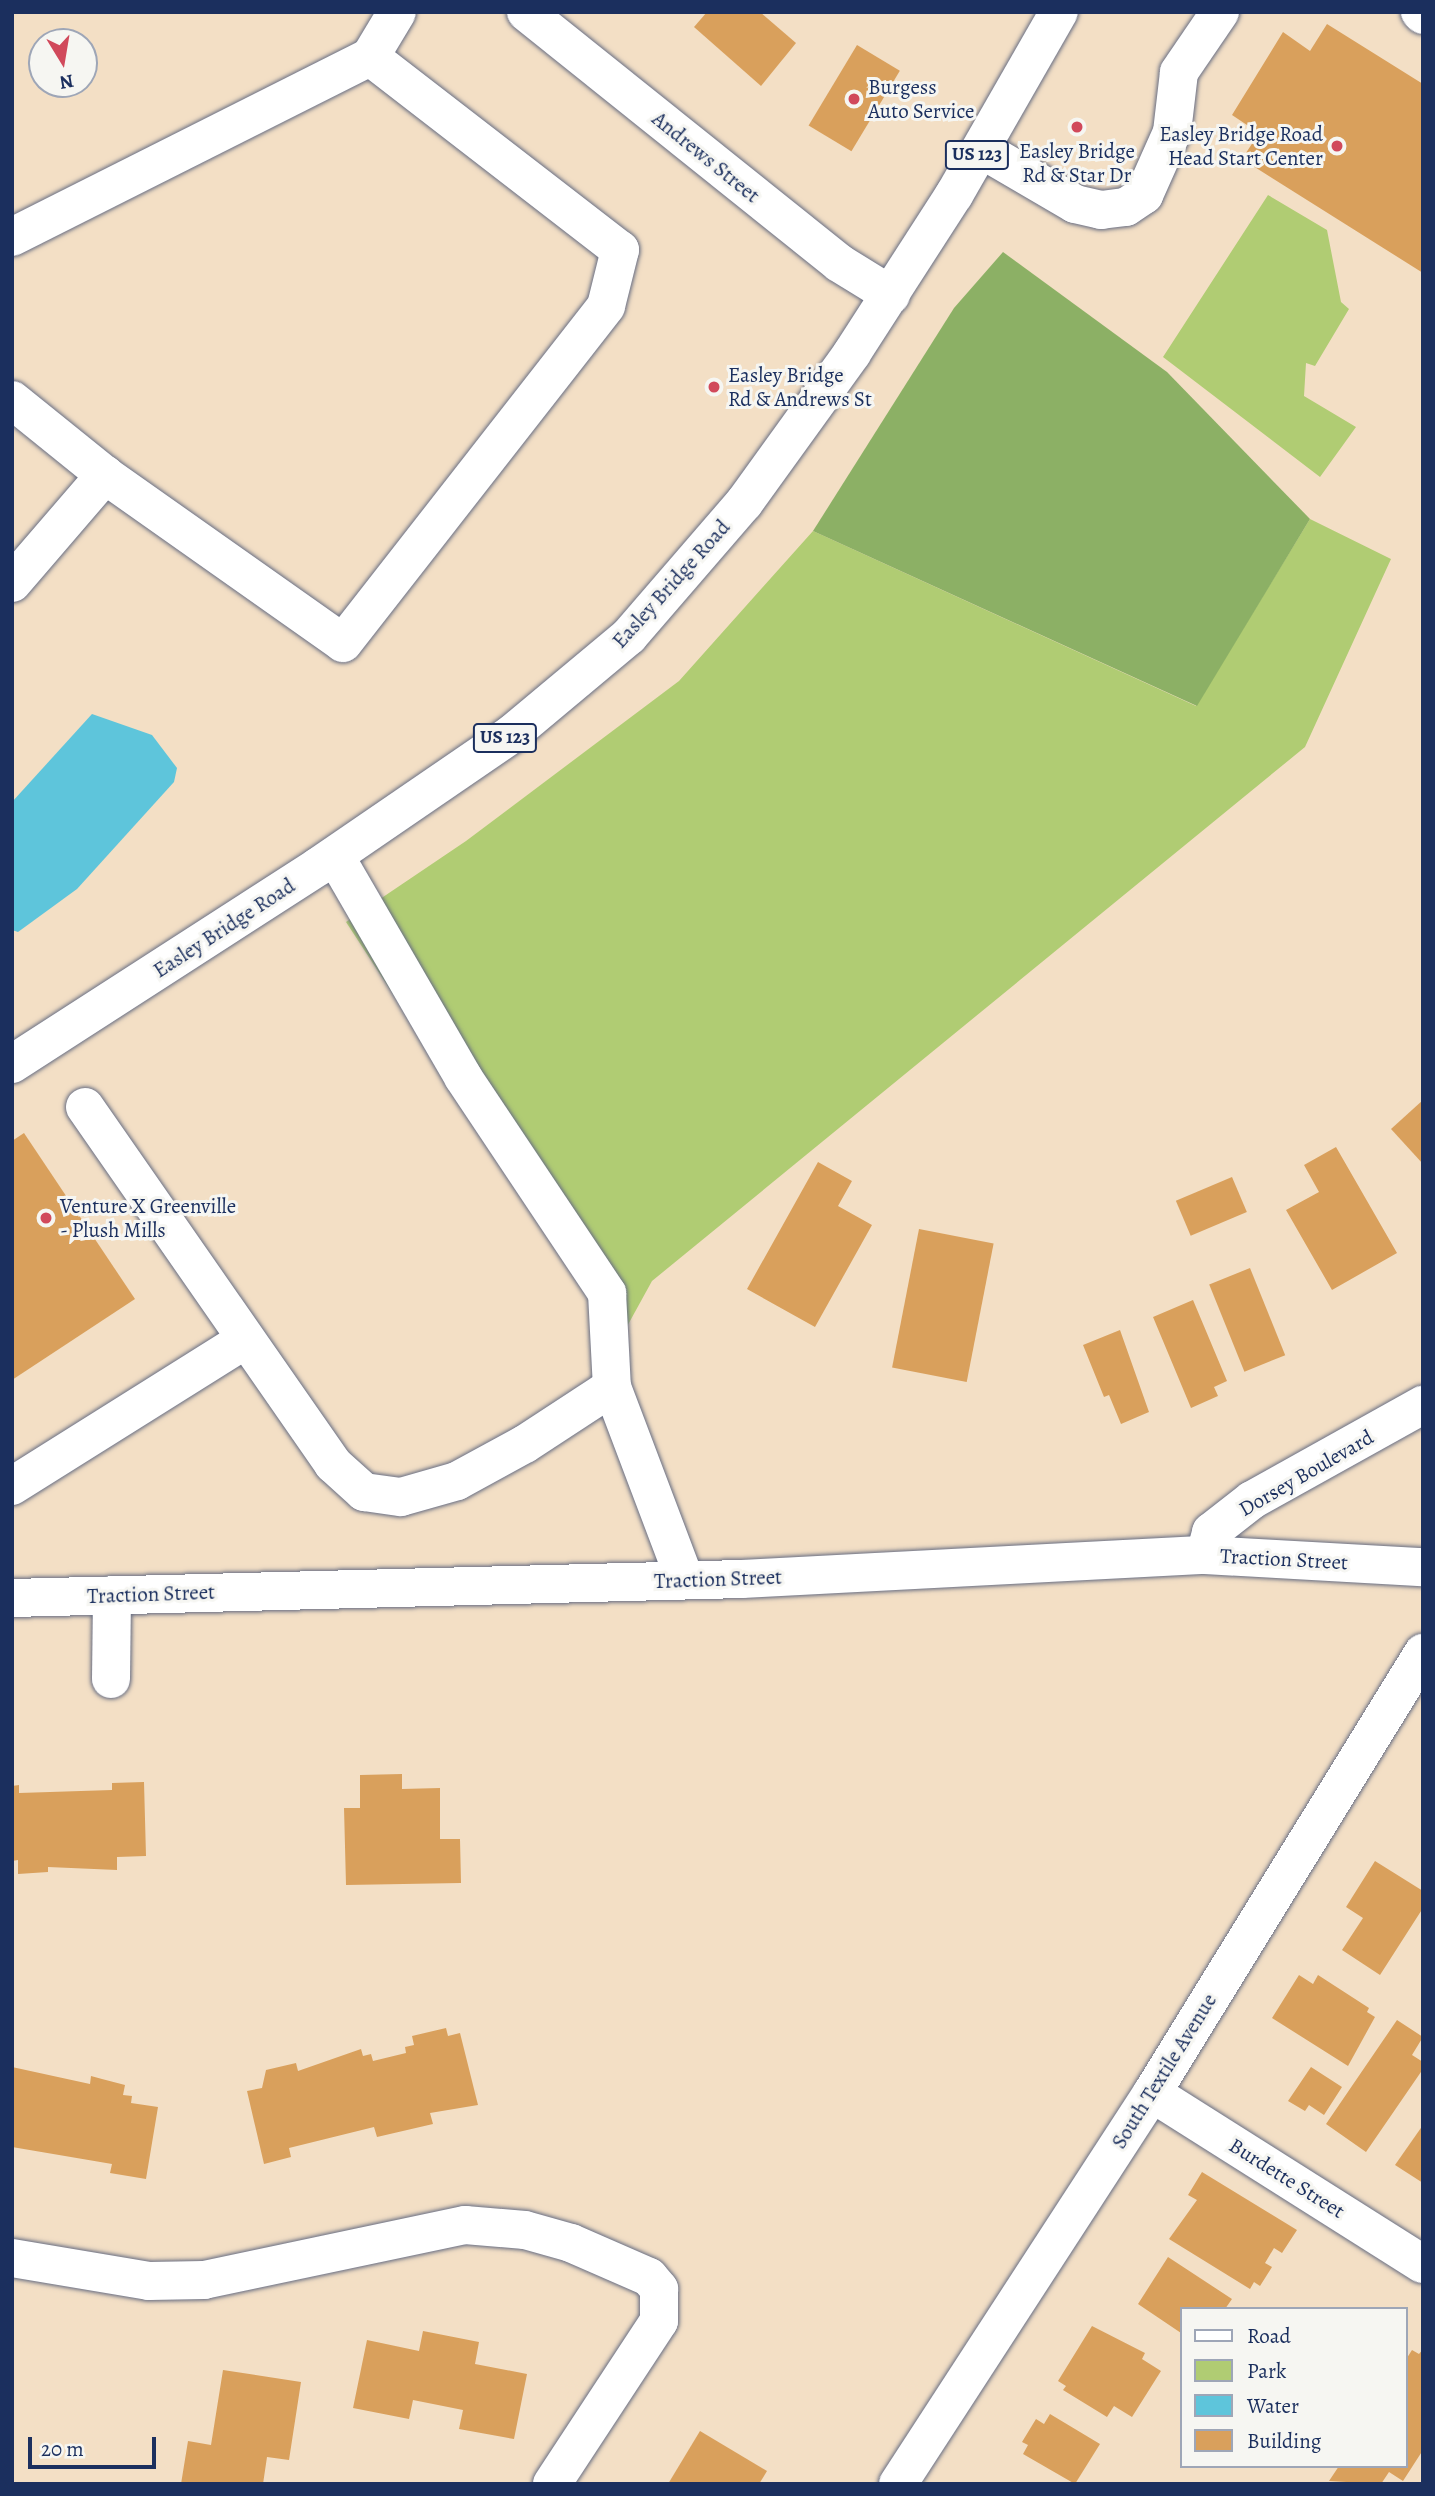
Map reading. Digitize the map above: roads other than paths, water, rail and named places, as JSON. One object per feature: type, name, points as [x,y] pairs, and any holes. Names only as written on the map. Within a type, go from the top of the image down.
[{"type":"main road","points":[[12,237],[370,57],[397,12]]},
{"type":"main road","name":"Andrews Street","points":[[526,12],[839,263],[891,295]]},
{"type":"main road","name":"Easley Bridge Road","points":[[13,1061],[335,856],[513,733],[629,636],[744,503],[891,295],[981,149],[1059,12]]},
{"type":"main road","points":[[981,149],[1075,204],[1101,210],[1126,208],[1144,195],[1172,132],[1179,72],[1220,12]]},
{"type":"main road","points":[[12,400],[105,475],[342,643],[606,306],[620,250],[370,57]]},
{"type":"main road","points":[[12,583],[105,475]]},
{"type":"main road","points":[[335,856],[463,1077],[607,1293],[612,1387],[685,1580]]},
{"type":"main road","points":[[85,1107],[333,1464],[364,1492],[401,1497],[457,1481],[525,1444],[612,1387]]},
{"type":"main road","points":[[12,1486],[246,1339]]},
{"type":"main road","name":"Dorsey Boulevard","points":[[1205,1555],[1211,1532],[1252,1500],[1423,1405]]},
{"type":"main road","name":"Traction Street","points":[[12,1598],[685,1580],[1205,1555],[1423,1567]]},
{"type":"main road","points":[[111,1679],[112,1595]]},
{"type":"main road","name":"South Textile Avenue","points":[[898,2484],[1152,2093],[1423,1653]]},
{"type":"main road","name":"Burdette Street","points":[[1152,2093],[1423,2264]]},
{"type":"main road","points":[[12,2258],[149,2281],[204,2280],[466,2225],[525,2230],[571,2243],[649,2277],[659,2289],[659,2321],[552,2484]]},
{"type":"water","points":[[92,714],[152,735],[177,768],[174,782],[77,889],[18,932],[12,930],[12,802]]},
{"type":"place","name":"Burgess Auto Service","points":[[854,99]]},
{"type":"place","name":"Easley Bridge Rd & Star Dr","points":[[1077,127]]},
{"type":"place","name":"Easley Bridge Road Head Start Center","points":[[1337,146]]},
{"type":"place","name":"Easley Bridge Rd & Andrews St","points":[[714,387]]},
{"type":"place","name":"Venture X Greenville - Plush Mills","points":[[46,1218]]}]
